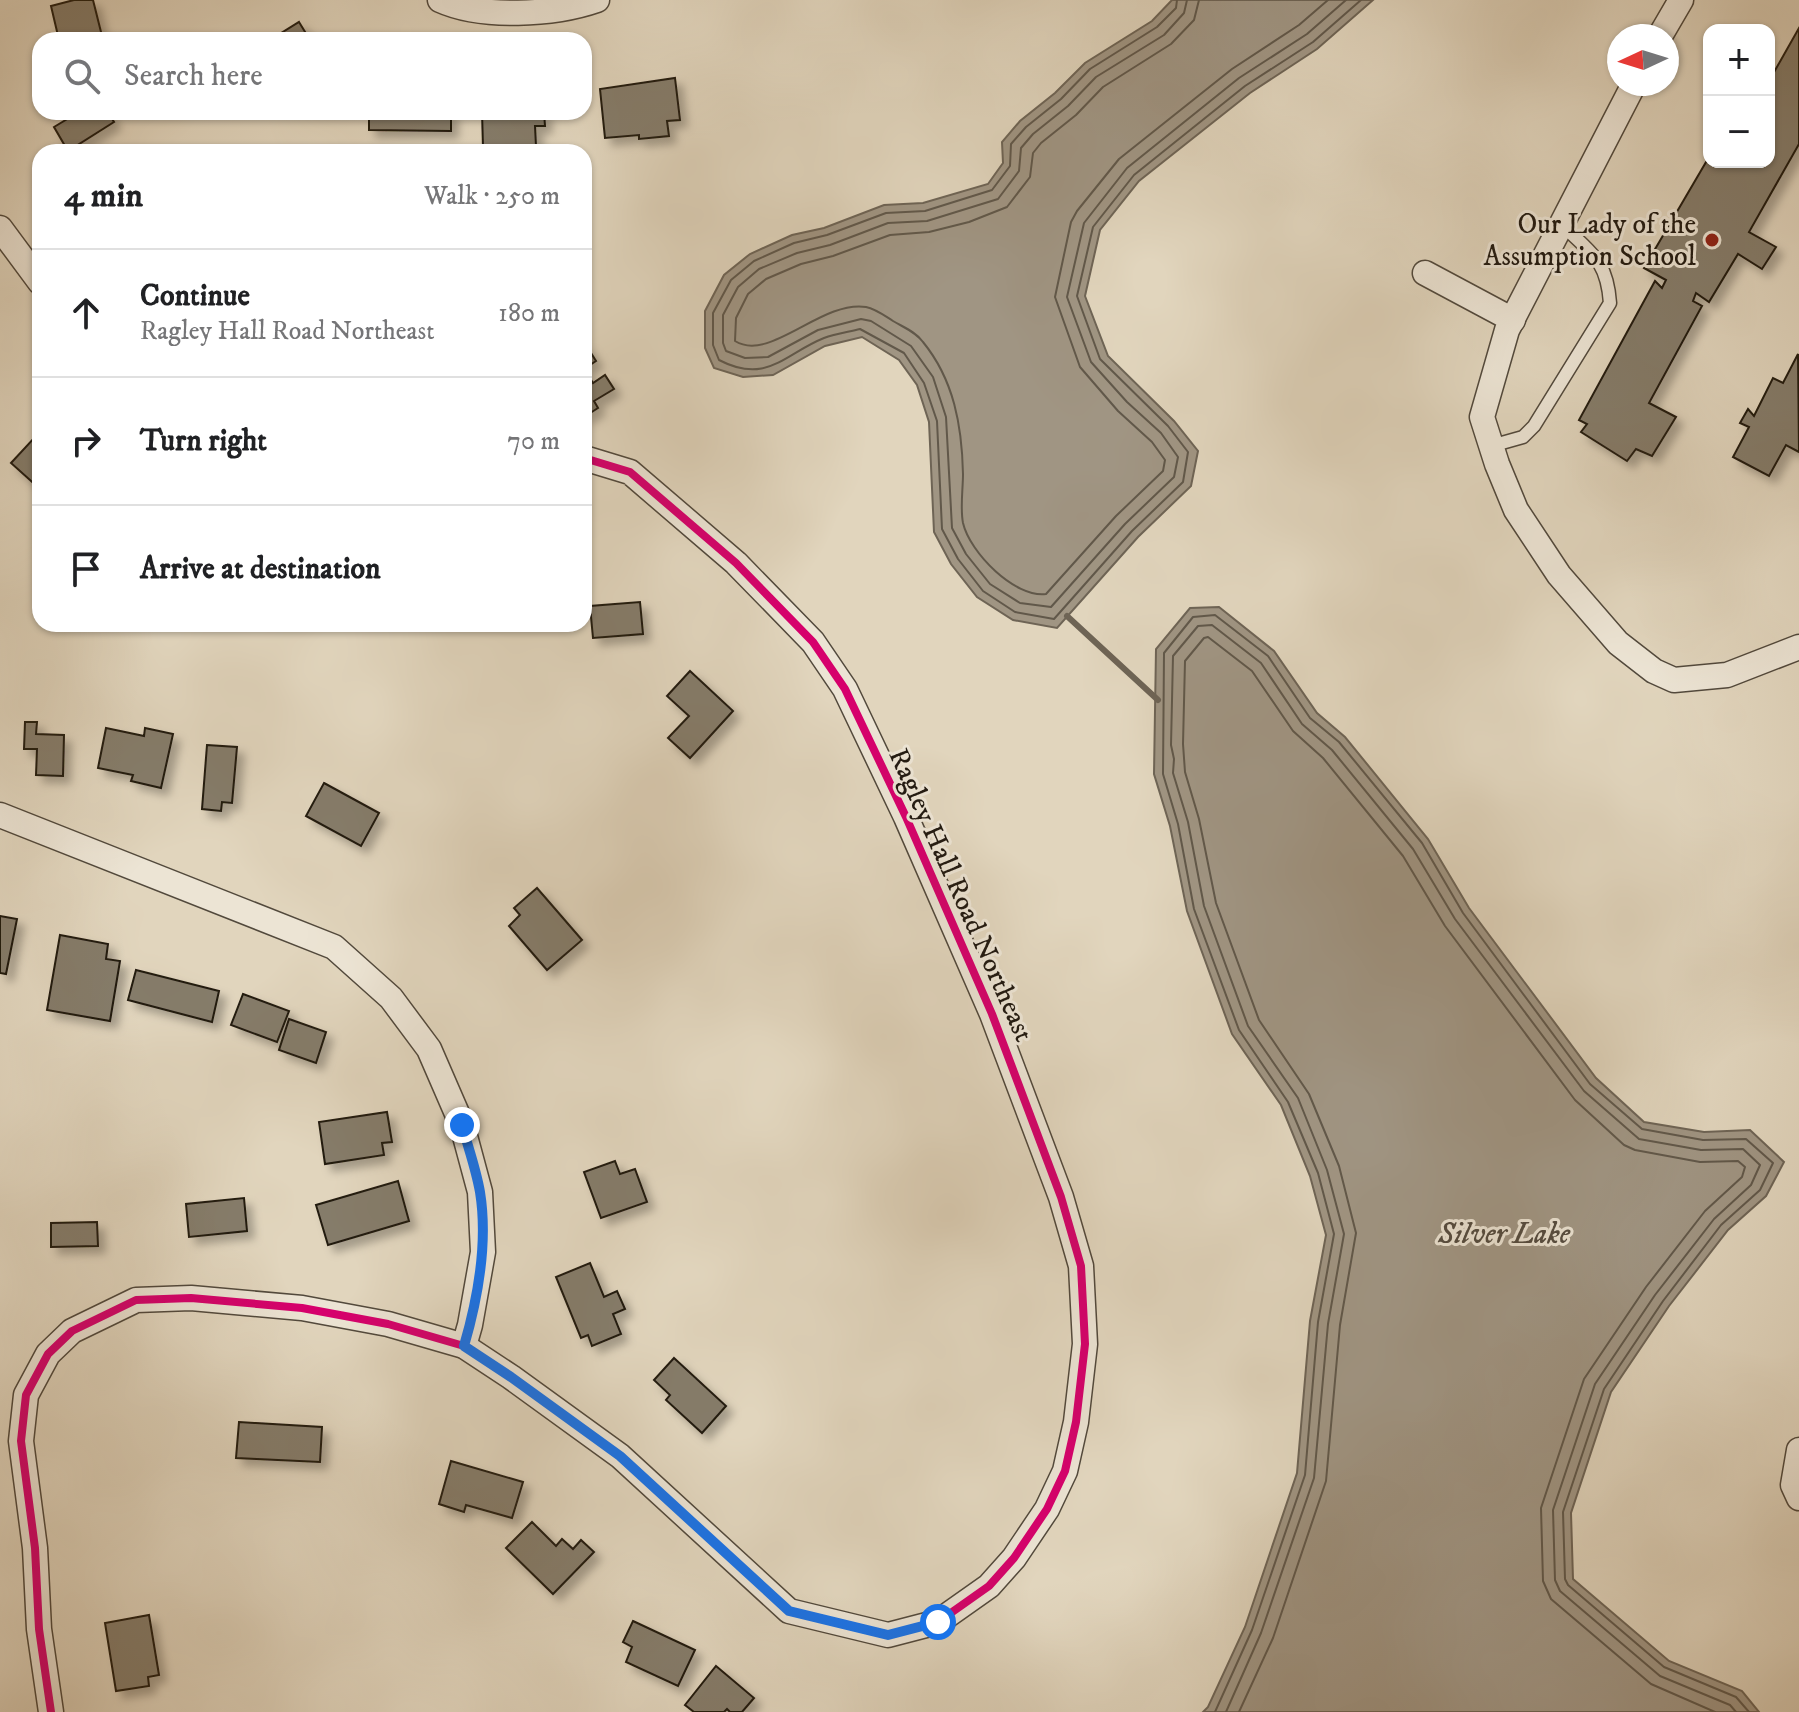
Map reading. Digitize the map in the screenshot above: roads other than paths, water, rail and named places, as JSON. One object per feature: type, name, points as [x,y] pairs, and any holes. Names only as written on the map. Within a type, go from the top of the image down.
[{"type":"street","points":[[440,0],[456,7],[536,14],[597,0]]},
{"type":"street","points":[[1667,24],[1681,0]]},
{"type":"street","points":[[1628,96],[1507,330],[1482,417],[1491,446],[1516,510],[1559,575],[1618,643],[1654,671],[1674,680],[1727,675],[1799,647]]},
{"type":"street","points":[[0,228],[32,271]]},
{"type":"street","points":[[1425,273],[1513,320]]},
{"type":"street","name":"Ragley Hall Road Northeast","points":[[51,1712],[39,1629],[35,1548],[21,1441],[26,1395],[48,1354],[72,1331],[136,1300],[191,1298],[302,1308],[388,1324],[464,1346],[620,1456],[789,1611],[888,1635],[938,1622],[989,1586],[1014,1558],[1047,1509],[1065,1471],[1076,1422],[1085,1344],[1081,1266],[1061,1197],[992,1014],[906,817],[845,689],[813,642],[736,563],[630,472],[592,460]]},
{"type":"street","points":[[0,815],[334,947],[391,998],[429,1049],[462,1125],[480,1192],[483,1252],[464,1346]]},
{"type":"street","points":[[1799,1450],[1793,1485],[1799,1498]]},
{"type":"lane","points":[[1491,446],[1523,437],[1534,426],[1610,303],[1609,284],[1602,263],[1562,225]]},
{"type":"water","points":[[1172,0],[1373,0],[1317,49],[1250,93],[1139,181],[1100,230],[1085,296],[1108,356],[1174,421],[1198,451],[1191,486],[1138,537],[1057,628],[1013,620],[977,597],[951,564],[934,532],[929,422],[917,385],[899,360],[862,337],[825,346],[773,375],[743,377],[714,368],[705,348],[705,311],[724,275],[750,254],[792,235],[824,228],[884,205],[923,203],[988,184],[1003,163],[1002,142],[1020,121],[1055,93],[1085,63],[1152,21]]},
{"type":"water","name":"Silver Lake","points":[[1219,607],[1274,651],[1317,713],[1345,737],[1428,839],[1469,908],[1596,1078],[1644,1122],[1704,1132],[1750,1130],[1784,1162],[1766,1196],[1728,1230],[1669,1306],[1611,1392],[1571,1513],[1573,1579],[1669,1661],[1742,1691],[1759,1712],[1203,1712],[1245,1627],[1297,1473],[1310,1321],[1326,1235],[1310,1176],[1281,1105],[1232,1034],[1187,911],[1170,826],[1154,774],[1156,649],[1190,608]]},
{"type":"waterway","points":[[1067,616],[1158,700]]},
{"type":"place","name":"Our Lady of the Assumption School","points":[[1712,240]]}]
